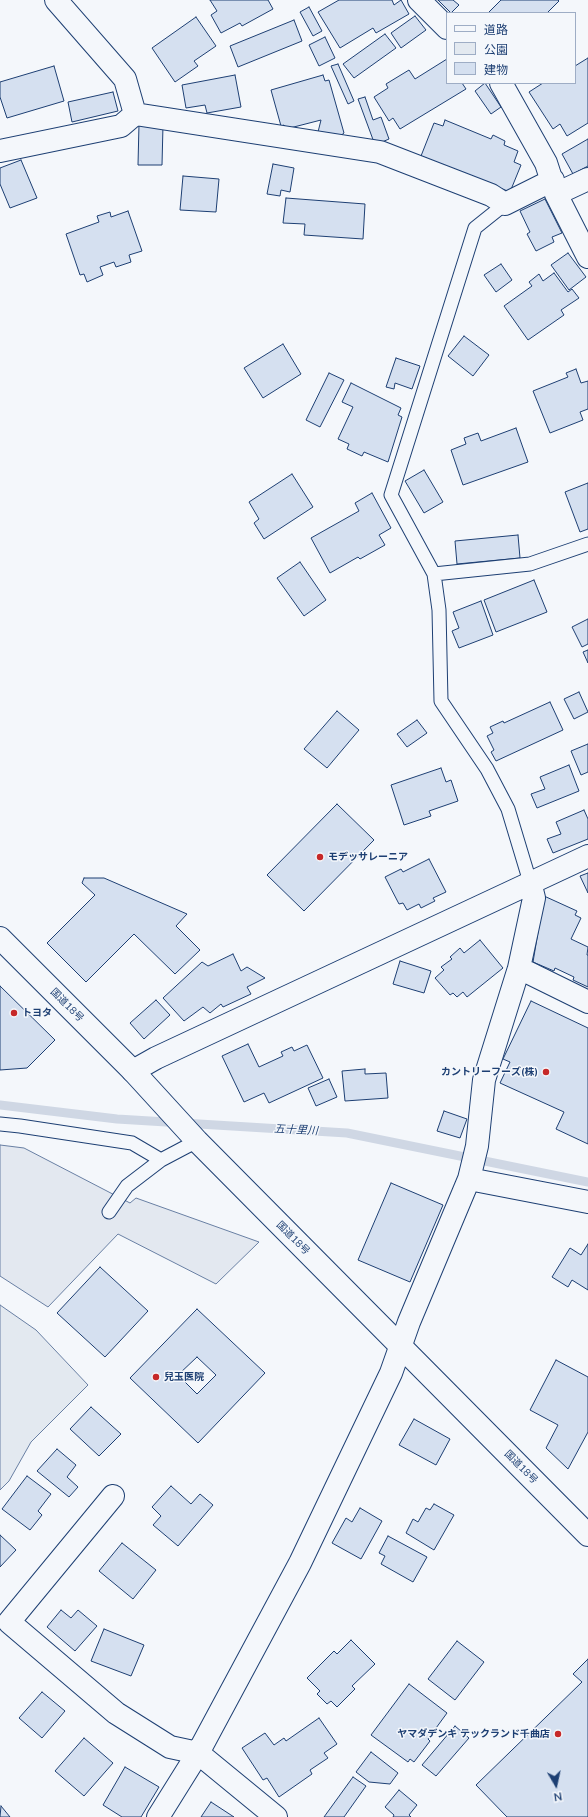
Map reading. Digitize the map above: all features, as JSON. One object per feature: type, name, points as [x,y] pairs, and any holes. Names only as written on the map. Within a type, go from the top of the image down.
[{"type":"main road","points":[[56,0],[125,79],[135,114]]},
{"type":"main road","points":[[419,0],[446,27]]},
{"type":"main road","points":[[502,84],[546,163],[555,187],[588,257]]},
{"type":"main road","points":[[0,151],[121,126],[135,114],[380,152],[491,195],[504,204],[555,187],[588,179]]},
{"type":"main road","points":[[133,1071],[156,1058],[588,856]]},
{"type":"main road","points":[[158,1817],[198,1753],[300,1563],[391,1374],[409,1322],[470,1176],[477,1146],[484,1080],[519,968],[534,898],[530,882]]},
{"type":"main road","name":"国道18号","points":[[0,938],[133,1071],[196,1141],[588,1535]]},
{"type":"main road","points":[[519,968],[588,1002]]},
{"type":"main road","points":[[470,1176],[588,1202]]},
{"type":"main road","points":[[112,1496],[9,1622],[116,1713],[170,1747],[198,1753],[276,1817]]},
{"type":"lane","points":[[504,204],[475,228],[391,496],[434,574],[439,610],[441,701],[487,768],[508,809],[530,882]]},
{"type":"lane","points":[[434,574],[530,564],[588,544]]},
{"type":"lane","points":[[0,1124],[132,1143],[161,1160]]},
{"type":"lane","points":[[109,1212],[127,1186],[161,1160],[196,1141]]},
{"type":"green space","points":[[0,1305],[36,1330],[88,1385],[31,1442],[9,1481],[0,1490]]},
{"type":"shaded area","points":[[0,1145],[24,1148],[130,1203],[136,1198],[259,1242],[216,1284],[118,1234],[48,1307],[0,1276]]},
{"type":"building","points":[[210,0],[268,0],[273,9],[242,26],[240,23],[221,33],[211,15],[217,11]]},
{"type":"building","points":[[339,0],[392,0],[394,5],[401,0],[409,14],[376,33],[373,28],[340,48],[318,12]]},
{"type":"building","points":[[438,0],[453,0],[459,5],[452,12],[450,12]]},
{"type":"building","points":[[501,0],[559,1],[548,12],[489,12]]},
{"type":"building","points":[[309,7],[322,31],[313,36],[300,12]]},
{"type":"building","points":[[415,16],[426,30],[401,48],[391,33]]},
{"type":"building","points":[[196,17],[216,46],[194,61],[198,66],[175,82],[152,48]]},
{"type":"building","points":[[294,20],[302,41],[238,67],[230,46]]},
{"type":"building","points":[[385,34],[396,48],[354,78],[343,64]]},
{"type":"building","points":[[325,37],[335,58],[319,66],[309,45]]},
{"type":"building","points":[[588,58],[588,123],[567,136],[560,124],[553,129],[529,92],[541,84],[576,84],[576,65]]},
{"type":"building","points":[[446,60],[446,84],[463,84],[466,89],[400,129],[393,118],[389,121],[374,97],[388,88],[386,84],[409,70],[415,79]]},
{"type":"building","points":[[338,64],[354,101],[348,104],[331,66]]},
{"type":"building","points":[[54,66],[64,101],[7,118],[0,97],[0,82]]},
{"type":"building","points":[[235,75],[241,107],[207,113],[205,105],[186,108],[182,85]]},
{"type":"building","points":[[323,75],[325,81],[329,80],[344,133],[334,141],[317,136],[321,120],[286,129],[284,125],[281,126],[271,90]]},
{"type":"building","points":[[486,84],[501,107],[491,114],[475,91]]},
{"type":"building","points":[[113,92],[118,111],[72,122],[68,102]]},
{"type":"building","points":[[365,97],[373,120],[381,117],[389,139],[375,145],[358,99]]},
{"type":"building","points":[[445,120],[491,139],[493,135],[505,141],[504,145],[518,151],[514,162],[521,165],[510,192],[421,156],[434,123],[443,126]]},
{"type":"building","points":[[139,124],[163,125],[162,165],[138,165]]},
{"type":"building","points":[[588,139],[588,166],[573,174],[562,154]]},
{"type":"building","points":[[21,160],[37,198],[10,208],[0,184],[0,168]]},
{"type":"building","points":[[273,164],[294,168],[290,192],[281,190],[280,196],[267,194]]},
{"type":"building","points":[[183,176],[219,179],[216,212],[180,210]]},
{"type":"building","points":[[286,198],[365,204],[363,239],[304,235],[305,224],[283,223]]},
{"type":"building","points":[[545,199],[562,233],[552,237],[554,242],[536,251],[527,234],[530,232],[520,211]]},
{"type":"building","points":[[128,211],[142,251],[129,255],[131,262],[116,267],[114,262],[100,267],[103,275],[87,282],[84,274],[80,275],[66,234],[99,222],[97,216],[110,212],[111,217]]},
{"type":"building","points":[[568,253],[586,277],[569,290],[551,265]]},
{"type":"building","points":[[501,264],[512,280],[496,292],[484,275]]},
{"type":"building","points":[[554,273],[568,292],[572,289],[579,298],[561,310],[564,315],[528,340],[504,306],[532,286],[529,282],[539,274],[543,281]]},
{"type":"building","points":[[464,336],[489,355],[473,376],[448,356]]},
{"type":"building","points":[[283,344],[301,374],[263,398],[244,368]]},
{"type":"building","points":[[396,358],[420,366],[412,389],[395,383],[394,389],[386,387]]},
{"type":"building","points":[[576,369],[581,383],[588,381],[588,409],[580,412],[583,420],[550,433],[533,391],[568,377],[566,373]]},
{"type":"building","points":[[329,373],[344,380],[320,427],[306,420]]},
{"type":"building","points":[[351,383],[401,408],[398,415],[402,417],[388,462],[364,452],[362,456],[347,449],[349,444],[338,439],[353,407],[342,402]]},
{"type":"building","points":[[516,428],[528,462],[463,485],[451,450],[466,444],[464,438],[478,433],[481,441]]},
{"type":"building","points":[[424,470],[443,502],[424,513],[405,481]]},
{"type":"building","points":[[292,474],[313,507],[264,539],[254,523],[259,519],[249,502]]},
{"type":"building","points":[[588,483],[588,529],[580,532],[565,492]]},
{"type":"building","points":[[372,493],[391,528],[379,535],[385,545],[360,559],[358,557],[330,573],[311,538],[359,511],[355,503]]},
{"type":"building","points":[[518,535],[520,558],[457,564],[455,541]]},
{"type":"building","points":[[300,562],[326,600],[304,616],[277,578]]},
{"type":"building","points":[[534,580],[547,612],[496,632],[484,600]]},
{"type":"building","points":[[481,601],[493,635],[459,648],[452,631],[459,628],[453,612]]},
{"type":"building","points":[[588,619],[588,644],[582,647],[572,627]]},
{"type":"building","points":[[588,650],[588,663],[583,652]]},
{"type":"building","points":[[579,692],[588,712],[574,719],[564,699]]},
{"type":"building","points":[[550,702],[563,730],[496,761],[491,752],[494,750],[487,736],[493,733],[490,727],[503,721],[504,723]]},
{"type":"building","points":[[337,711],[359,730],[327,768],[304,749]]},
{"type":"building","points":[[417,720],[427,733],[407,747],[397,734]]},
{"type":"building","points":[[588,744],[588,772],[581,775],[571,751]]},
{"type":"building","points":[[569,765],[579,791],[537,808],[531,794],[545,789],[540,777]]},
{"type":"building","points":[[441,768],[446,782],[451,780],[458,801],[429,811],[431,816],[404,825],[391,785]]},
{"type":"building","name":"モデッサレーニア","points":[[337,804],[374,840],[304,911],[267,875]]},
{"type":"building","points":[[584,810],[588,819],[588,839],[553,853],[547,839],[561,834],[556,822]]},
{"type":"building","points":[[429,859],[446,892],[433,898],[435,901],[421,908],[419,904],[407,910],[403,903],[399,904],[385,877],[401,869],[403,872]]},
{"type":"building","points":[[588,873],[588,893],[580,876]]},
{"type":"building","points":[[84,878],[104,878],[187,914],[176,926],[200,950],[175,974],[134,934],[86,982],[47,943],[95,895],[82,883]]},
{"type":"building","points":[[544,896],[577,911],[575,915],[581,918],[571,939],[588,947],[588,987],[573,980],[574,977],[555,968],[554,971],[533,962]]},
{"type":"building","points":[[480,940],[503,968],[467,997],[463,992],[457,997],[453,993],[450,995],[435,978],[444,970],[441,967],[452,959],[450,957],[460,948],[464,953]]},
{"type":"building","points":[[233,954],[241,971],[247,967],[265,978],[247,987],[251,994],[223,1007],[221,1004],[210,1013],[203,1007],[184,1021],[163,998],[202,962],[208,966]]},
{"type":"building","points":[[400,961],[431,971],[424,993],[393,984]]},
{"type":"building","name":"トヨタ","points":[[0,986],[55,1040],[27,1068],[0,1070]]},
{"type":"building","points":[[156,1000],[170,1015],[144,1039],[130,1023]]},
{"type":"building","name":"カントリーフーズ(株)","points":[[531,1001],[588,1028],[588,1144],[556,1129],[564,1112],[500,1083],[510,1062],[503,1059]]},
{"type":"building","points":[[248,1044],[259,1067],[283,1056],[281,1052],[292,1047],[294,1051],[307,1045],[323,1078],[269,1103],[264,1093],[244,1102],[222,1056]]},
{"type":"building","points":[[365,1069],[365,1074],[386,1073],[388,1098],[345,1101],[342,1071]]},
{"type":"building","points":[[329,1079],[337,1097],[316,1106],[308,1088]]},
{"type":"building","points":[[444,1111],[467,1119],[460,1138],[437,1131]]},
{"type":"building","points":[[391,1183],[443,1205],[410,1282],[358,1260]]},
{"type":"building","points":[[588,1244],[588,1290],[572,1280],[568,1287],[552,1277],[570,1248],[581,1255]]},
{"type":"building","points":[[100,1267],[148,1311],[105,1357],[57,1313]]},
{"type":"building","name":"兒玉医院","points":[[197,1309],[265,1373],[198,1443],[130,1378]],"holes":[[[197,1357],[216,1375],[197,1394],[178,1375]]]},
{"type":"building","points":[[556,1360],[588,1377],[588,1432],[568,1469],[546,1448],[558,1425],[530,1410]]},
{"type":"building","points":[[91,1407],[121,1434],[99,1456],[70,1429]]},
{"type":"building","points":[[414,1419],[450,1439],[436,1465],[399,1445]]},
{"type":"building","points":[[57,1449],[76,1465],[67,1477],[78,1487],[69,1497],[37,1471]]},
{"type":"building","points":[[27,1476],[51,1494],[38,1511],[42,1515],[30,1530],[2,1509]]},
{"type":"building","points":[[171,1486],[191,1504],[200,1494],[213,1505],[178,1546],[153,1525],[161,1516],[152,1507]]},
{"type":"building","points":[[434,1504],[454,1515],[434,1550],[406,1533],[413,1519],[418,1522],[426,1508],[430,1510]]},
{"type":"building","points":[[360,1508],[382,1521],[361,1559],[332,1543],[346,1518],[352,1522]]},
{"type":"building","points":[[0,1535],[16,1550],[0,1567]]},
{"type":"building","points":[[388,1536],[427,1557],[413,1582],[381,1564],[385,1556],[379,1553]]},
{"type":"building","points":[[122,1543],[156,1570],[133,1599],[99,1571]]},
{"type":"building","points":[[61,1610],[71,1618],[78,1610],[97,1626],[75,1651],[47,1627]]},
{"type":"building","points":[[104,1629],[144,1645],[131,1676],[91,1661]]},
{"type":"building","points":[[351,1640],[375,1664],[352,1686],[355,1689],[337,1707],[331,1701],[327,1704],[317,1694],[320,1691],[307,1678],[334,1651],[337,1654]]},
{"type":"building","points":[[457,1641],[484,1662],[455,1700],[428,1679]]},
{"type":"building","name":"ヤマダデンキ テックランド千曲店","points":[[588,1659],[588,1817],[507,1817],[476,1785],[582,1682],[573,1674]]},
{"type":"building","points":[[409,1684],[447,1713],[428,1739],[430,1741],[414,1762],[410,1759],[408,1762],[371,1735]]},
{"type":"building","points":[[42,1692],[65,1711],[42,1738],[19,1718]]},
{"type":"building","points":[[319,1718],[337,1744],[324,1753],[328,1758],[310,1770],[312,1774],[279,1797],[267,1778],[263,1780],[242,1748],[265,1733],[274,1745],[284,1738],[286,1741]]},
{"type":"building","points":[[455,1726],[469,1738],[436,1776],[422,1765]]},
{"type":"building","points":[[84,1738],[113,1763],[84,1796],[55,1771]]},
{"type":"building","points":[[371,1752],[398,1773],[390,1784],[369,1782],[356,1772]]},
{"type":"building","points":[[125,1767],[159,1787],[141,1817],[122,1817],[103,1805]]},
{"type":"building","points":[[353,1777],[366,1786],[344,1817],[324,1817]]},
{"type":"building","points":[[399,1790],[417,1805],[409,1815],[411,1817],[393,1817],[394,1815],[385,1807]]},
{"type":"building","points":[[211,1802],[234,1817],[201,1817]]},
{"type":"building","points":[[1,1806],[10,1817],[0,1817]]},
{"type":"waterway","name":"五十里川","points":[[0,1105],[117,1119],[347,1133],[588,1182]]},
{"type":"place","name":"モデッサレーニア","points":[[320,857]]},
{"type":"place","name":"トヨタ","points":[[14,1013]]},
{"type":"place","name":"カントリーフーズ(株)","points":[[546,1072]]},
{"type":"place","name":"兒玉医院","points":[[156,1377]]},
{"type":"place","name":"ヤマダデンキ テックランド千曲店","points":[[558,1734]]}]
